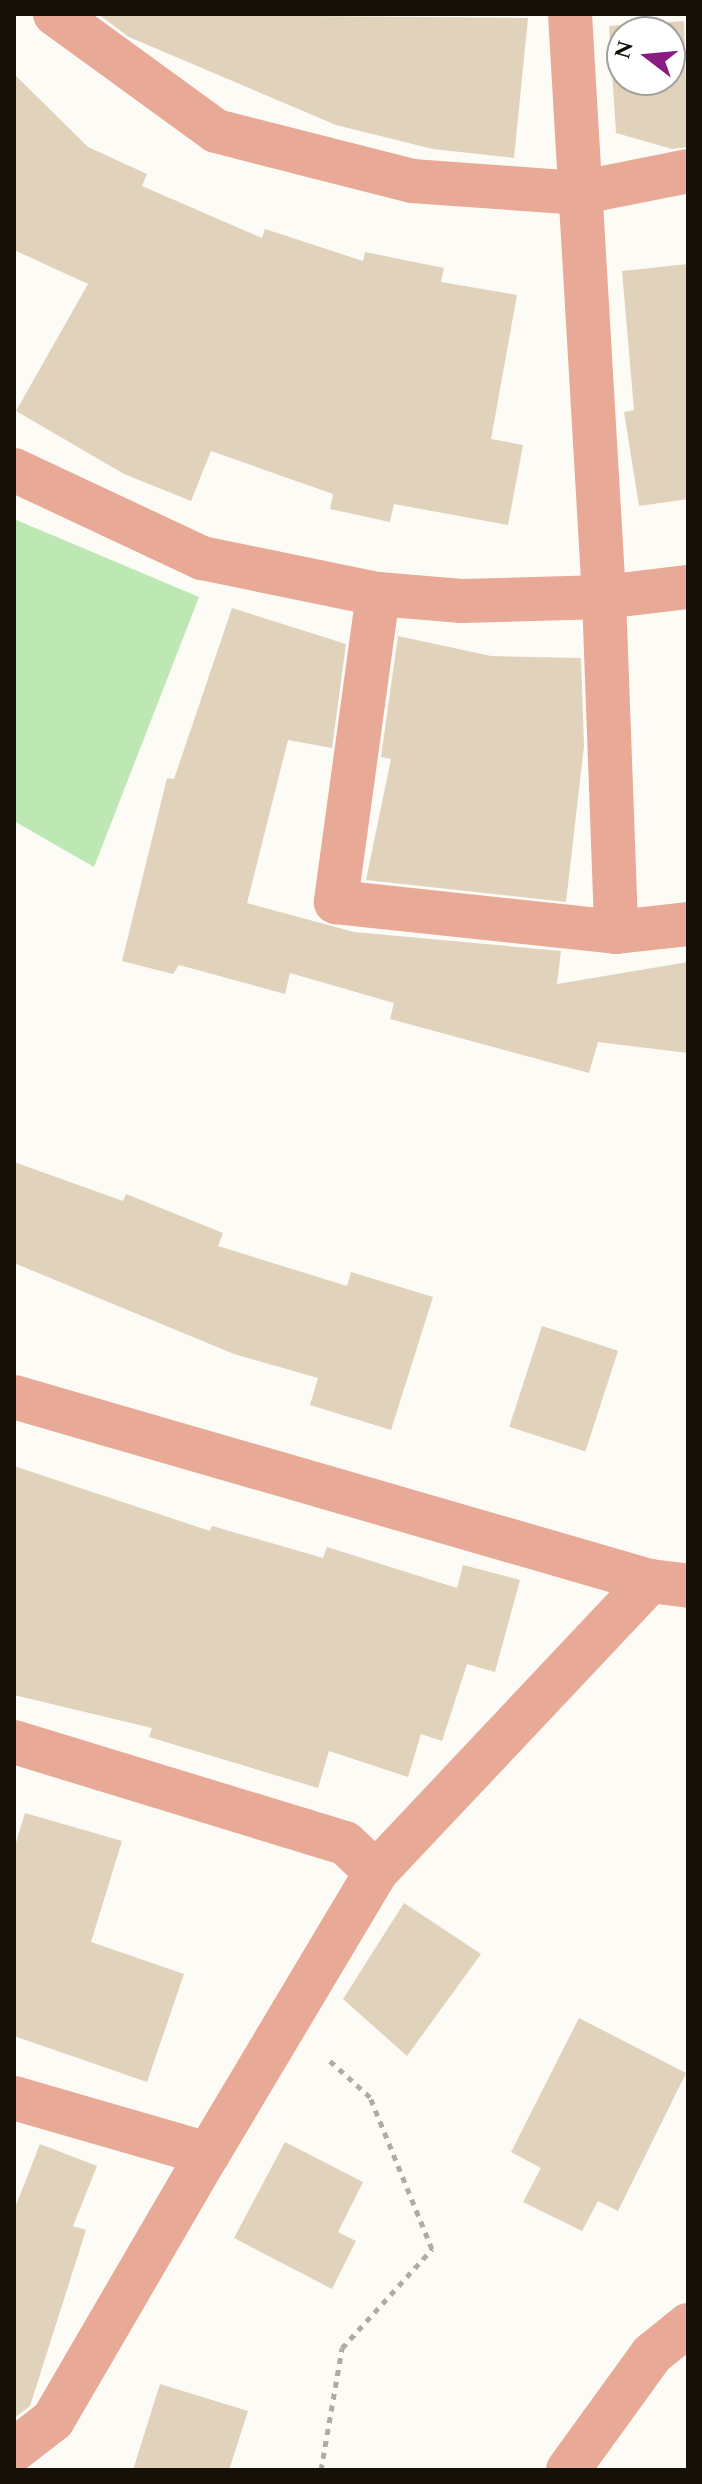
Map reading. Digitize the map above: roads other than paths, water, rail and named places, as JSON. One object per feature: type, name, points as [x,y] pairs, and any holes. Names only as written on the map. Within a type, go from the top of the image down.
[{"type":"street","points":[[55,14],[216,131],[412,181],[578,193],[688,171]]},
{"type":"street","points":[[570,14],[578,193],[604,597],[616,932]]},
{"type":"street","points":[[14,470],[202,558],[378,594],[462,601],[604,597],[688,587]]},
{"type":"street","points":[[378,594],[336,902],[616,932],[688,924]]},
{"type":"street","points":[[14,1397],[669,1583],[376,1872],[53,2420],[14,2450]]},
{"type":"street","points":[[14,1742],[345,1843],[376,1872]]},
{"type":"street","points":[[14,2098],[208,2154]]},
{"type":"street","points":[[568,2470],[652,2354],[688,2325]]}]
